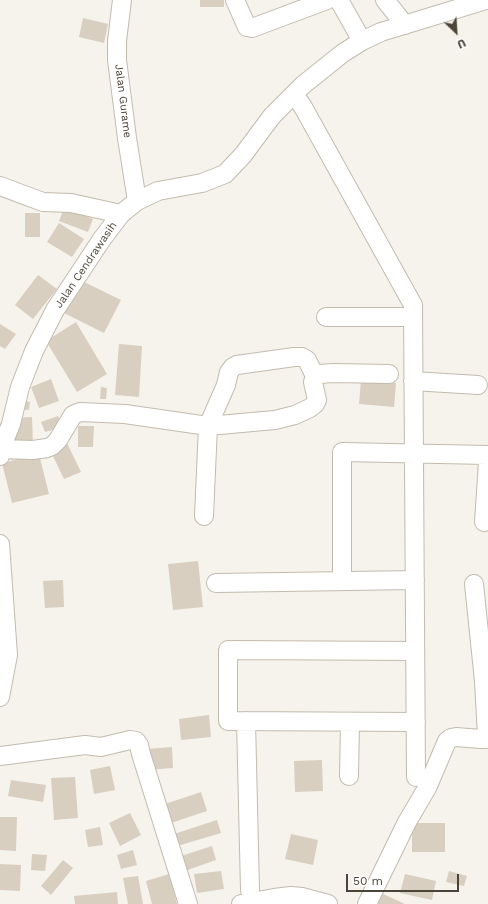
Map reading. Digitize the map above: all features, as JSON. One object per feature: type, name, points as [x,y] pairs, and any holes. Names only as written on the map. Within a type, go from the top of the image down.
[{"type":"street","name":"Jalan Gurame","points":[[122,0],[117,41],[117,60],[127,138],[138,201]]},
{"type":"street","points":[[235,0],[246,27],[252,28],[327,0]]},
{"type":"street","points":[[339,0],[362,41]]},
{"type":"street","points":[[385,0],[405,25]]},
{"type":"street","name":"Jalan Cendrawasih","points":[[1,453],[11,424],[20,387],[34,351],[55,310],[120,214],[138,201],[158,191],[202,183],[225,174],[243,155],[272,116],[294,94],[323,67],[362,41],[381,32],[486,0]]},
{"type":"street","points":[[294,94],[303,107],[413,305],[416,777]]},
{"type":"street","points":[[0,186],[43,202],[71,203],[120,214]]},
{"type":"street","points":[[326,317],[413,317]]},
{"type":"street","points":[[1,453],[33,450],[52,446],[58,440],[73,415],[80,412],[125,414],[208,426],[275,420],[295,415],[315,404],[317,400],[313,382],[315,376],[307,360],[294,357],[233,367],[229,372],[226,385],[208,426],[204,516]]},
{"type":"street","points":[[315,376],[333,372],[389,374]]},
{"type":"street","points":[[413,381],[478,385]]},
{"type":"street","points":[[342,581],[342,452],[488,455]]},
{"type":"street","points":[[484,522],[488,462]]},
{"type":"street","points":[[0,544],[8,655],[0,698]]},
{"type":"street","points":[[216,583],[415,580]]},
{"type":"street","points":[[367,904],[407,822],[427,788],[447,741],[456,737],[481,739],[486,738],[487,736],[484,681],[474,584]]},
{"type":"street","points":[[415,651],[228,650],[228,721],[416,722]]},
{"type":"street","points":[[246,721],[246,897],[291,896],[302,897],[328,904]]},
{"type":"street","points":[[349,776],[350,722]]},
{"type":"street","points":[[0,756],[86,745],[101,747],[130,740],[136,741],[139,745],[188,904]]},
{"type":"building","points":[[200,0],[224,0],[224,7],[200,7]]},
{"type":"building","points":[[83,18],[108,24],[104,43],[79,37]]},
{"type":"building","points":[[64,208],[93,219],[88,232],[59,221]]},
{"type":"building","points":[[25,213],[40,213],[40,237],[25,237]]},
{"type":"building","points":[[59,223],[84,239],[72,257],[47,242]]},
{"type":"building","points":[[38,275],[57,289],[33,319],[15,305]]},
{"type":"building","points":[[80,280],[121,300],[104,333],[64,313]]},
{"type":"building","points":[[76,322],[107,374],[77,392],[46,341]]},
{"type":"building","points":[[0,324],[16,334],[5,349],[0,346]]},
{"type":"building","points":[[119,344],[142,346],[139,397],[115,395]]},
{"type":"building","points":[[51,379],[59,401],[39,408],[31,387]]},
{"type":"building","points":[[361,380],[396,383],[394,407],[359,404]]},
{"type":"building","points":[[101,387],[107,388],[106,399],[100,399]]},
{"type":"building","points":[[21,400],[30,402],[29,410],[19,409]]},
{"type":"building","points":[[58,416],[62,427],[45,432],[41,422]]},
{"type":"building","points":[[32,417],[33,445],[13,446],[12,418]]},
{"type":"building","points":[[78,426],[94,426],[93,447],[78,447]]},
{"type":"building","points":[[67,443],[81,472],[64,479],[50,450]]},
{"type":"building","points":[[39,454],[49,494],[12,503],[2,463]]},
{"type":"building","points":[[198,561],[203,607],[173,610],[168,564]]},
{"type":"building","points":[[63,580],[64,607],[45,608],[43,581]]},
{"type":"building","points":[[209,715],[211,737],[181,740],[179,719]]},
{"type":"building","points":[[172,747],[173,768],[147,770],[146,749]]},
{"type":"building","points":[[322,760],[323,791],[295,792],[294,761]]},
{"type":"building","points":[[110,766],[115,790],[94,794],[90,770]]},
{"type":"building","points":[[75,777],[78,818],[54,820],[51,778]]},
{"type":"building","points":[[11,780],[46,785],[43,802],[8,796]]},
{"type":"building","points":[[201,792],[207,811],[171,823],[165,804]]},
{"type":"building","points":[[130,813],[141,835],[120,846],[109,823]]},
{"type":"building","points":[[0,817],[17,817],[16,851],[0,850]]},
{"type":"building","points":[[217,820],[221,833],[174,847],[171,835]]},
{"type":"building","points":[[412,823],[445,823],[445,852],[412,852]]},
{"type":"building","points":[[100,827],[103,845],[88,847],[85,830]]},
{"type":"building","points":[[291,834],[318,840],[313,865],[285,859]]},
{"type":"building","points":[[212,846],[216,860],[182,872],[178,857]]},
{"type":"building","points":[[133,850],[137,865],[121,869],[117,855]]},
{"type":"building","points":[[32,854],[47,855],[45,871],[31,870]]},
{"type":"building","points":[[63,860],[73,868],[51,895],[41,886]]},
{"type":"building","points":[[0,864],[21,865],[20,891],[0,890]]},
{"type":"building","points":[[221,871],[224,889],[197,893],[194,874]]},
{"type":"building","points":[[449,871],[467,876],[464,886],[446,882]]},
{"type":"building","points":[[169,874],[177,904],[152,904],[146,881]]},
{"type":"building","points":[[405,874],[436,881],[432,900],[400,893]]},
{"type":"building","points":[[138,876],[143,904],[128,904],[123,878]]},
{"type":"building","points":[[117,892],[118,904],[75,904],[74,896]]},
{"type":"building","points":[[379,892],[405,904],[373,904]]}]
